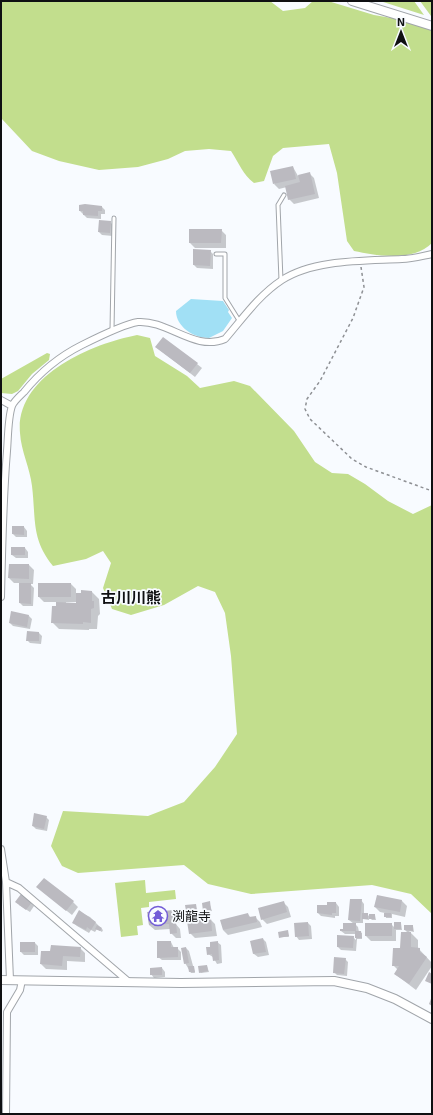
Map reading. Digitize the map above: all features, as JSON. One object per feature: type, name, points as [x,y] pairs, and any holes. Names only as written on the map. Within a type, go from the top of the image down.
[{"type":"street","points":[[352,1],[432,26]]},
{"type":"street","points":[[1,597],[2,519],[8,434],[12,406],[41,372],[53,362],[65,353],[135,323],[147,322],[208,343],[225,339],[260,297],[281,280],[315,267],[359,260],[404,259],[432,254]]},
{"type":"street","points":[[1,400],[12,406]]},
{"type":"street","points":[[1,849],[6,882],[10,980]]},
{"type":"street","points":[[6,882],[19,888],[129,982]]},
{"type":"street","points":[[1,980],[129,982],[334,981],[367,988],[395,998],[432,1019]]},
{"type":"street","points":[[6,1114],[7,1012],[20,990],[22,980]]},
{"type":"lane","points":[[281,280],[278,205],[284,195]]},
{"type":"lane","points":[[112,332],[114,218]]},
{"type":"lane","points":[[216,254],[225,254],[225,298],[240,322]]},
{"type":"path","points":[[359,260],[363,274],[364,286],[353,318],[320,381],[307,399],[305,409],[310,419],[352,459],[366,467],[432,491]]},
{"type":"green space","points":[[1,1],[270,1],[283,11],[305,8],[313,1],[328,1],[374,15],[403,20],[432,30],[432,243],[415,253],[405,255],[384,256],[354,251],[347,241],[337,173],[329,144],[283,148],[273,156],[264,181],[254,183],[244,173],[231,151],[209,149],[185,151],[168,159],[138,167],[99,170],[59,161],[32,151],[1,118]]},
{"type":"green space","points":[[380,1],[414,1],[424,15]]},
{"type":"green space","points":[[420,1],[432,1],[432,16],[431,16]]},
{"type":"green space","points":[[137,335],[150,338],[155,356],[187,376],[200,388],[234,381],[250,386],[294,431],[315,462],[332,473],[348,474],[365,484],[388,501],[413,514],[432,505],[432,914],[411,894],[372,885],[251,894],[208,884],[184,865],[78,873],[62,866],[51,846],[63,811],[148,816],[184,802],[215,767],[237,734],[231,656],[225,613],[215,592],[198,586],[164,605],[131,615],[112,609],[103,588],[111,563],[103,551],[86,559],[53,566],[41,547],[38,538],[31,479],[20,433],[22,413],[30,395],[43,379],[59,366],[78,355],[119,339]]},
{"type":"green space","points":[[47,353],[50,354],[49,360],[32,374],[18,391],[12,394],[1,393],[1,379]]},
{"type":"green space","points":[[145,880],[146,893],[175,890],[176,899],[149,902],[149,907],[141,908],[143,925],[137,926],[138,935],[121,937],[115,883]]},
{"type":"water","points":[[191,299],[223,301],[232,318],[223,331],[209,338],[192,334],[182,327],[176,311]]},
{"type":"building","points":[[293,166],[296,179],[273,184],[270,171]]},
{"type":"building","points":[[310,172],[315,194],[288,200],[285,186],[300,182],[298,175]]},
{"type":"building","points":[[85,204],[102,206],[102,211],[98,211],[98,216],[83,215],[83,211],[79,211],[79,205]]},
{"type":"building","points":[[99,220],[111,221],[110,233],[98,232]]},
{"type":"building","points":[[189,229],[222,229],[221,243],[189,243]]},
{"type":"building","points":[[193,249],[211,250],[210,266],[193,265]]},
{"type":"building","points":[[163,337],[198,363],[190,373],[155,347]]},
{"type":"building","points":[[12,526],[24,526],[24,535],[12,534]]},
{"type":"building","points":[[11,547],[25,547],[25,555],[11,555]]},
{"type":"building","points":[[9,564],[29,564],[29,579],[8,578]]},
{"type":"building","points":[[19,583],[31,583],[31,604],[19,603]]},
{"type":"building","points":[[38,583],[71,583],[71,597],[38,597]]},
{"type":"building","points":[[81,590],[92,591],[94,608],[91,609],[91,623],[51,623],[52,606],[56,606],[56,602],[76,603],[76,593],[81,593]]},
{"type":"building","points":[[11,611],[29,615],[27,627],[9,623]]},
{"type":"building","points":[[27,631],[39,632],[39,641],[26,641]]},
{"type":"building","points":[[34,813],[47,816],[44,829],[32,826]]},
{"type":"building","points":[[44,878],[74,901],[66,911],[36,887]]},
{"type":"building","points":[[21,894],[32,902],[26,910],[15,902]]},
{"type":"building","points":[[377,895],[402,900],[400,912],[374,907]]},
{"type":"building","points":[[350,899],[362,899],[360,921],[348,920]]},
{"type":"building","points":[[210,901],[211,910],[203,911],[202,903]]},
{"type":"building","points":[[284,901],[287,912],[261,920],[258,908]]},
{"type":"building","points":[[327,902],[336,902],[336,913],[332,913],[332,915],[317,913],[317,905],[327,905]]},
{"type":"building","points":[[196,904],[197,910],[186,911],[185,905]]},
{"type":"building","points":[[79,910],[96,922],[91,930],[87,927],[86,930],[72,923]]},
{"type":"building","points":[[175,910],[176,917],[171,918],[171,923],[176,923],[177,933],[170,934],[169,924],[149,925],[147,912]]},
{"type":"building","points":[[248,913],[249,917],[256,916],[257,922],[223,930],[220,920]]},
{"type":"building","points":[[362,913],[368,913],[368,919],[362,919]]},
{"type":"building","points":[[384,913],[391,913],[391,917],[384,917]]},
{"type":"building","points":[[369,914],[375,914],[375,919],[369,919]]},
{"type":"building","points":[[211,918],[212,931],[189,934],[187,921]]},
{"type":"building","points":[[308,922],[309,936],[295,937],[294,923]]},
{"type":"building","points":[[394,922],[401,922],[401,929],[394,929]]},
{"type":"building","points":[[343,923],[356,923],[356,931],[340,931],[340,929],[343,929]]},
{"type":"building","points":[[365,923],[392,923],[392,936],[365,936]]},
{"type":"building","points":[[97,925],[102,928],[100,931],[95,929]]},
{"type":"building","points":[[404,925],[413,925],[413,931],[404,930]]},
{"type":"building","points":[[288,930],[289,936],[279,938],[278,932]]},
{"type":"building","points":[[355,931],[361,931],[362,938],[355,938]]},
{"type":"building","points":[[401,932],[411,932],[411,947],[420,948],[420,952],[427,957],[409,984],[394,974],[399,966],[392,966],[393,948],[400,948]]},
{"type":"building","points":[[337,935],[354,936],[353,948],[337,947]]},
{"type":"building","points":[[263,938],[266,952],[253,954],[250,941]]},
{"type":"building","points":[[157,941],[171,941],[171,947],[178,947],[178,957],[157,958]]},
{"type":"building","points":[[218,941],[219,960],[213,961],[212,954],[207,955],[206,947],[210,947],[210,942]]},
{"type":"building","points":[[20,942],[35,942],[35,952],[20,952]]},
{"type":"building","points":[[51,945],[81,947],[80,957],[63,956],[62,966],[40,964],[41,951],[50,951]]},
{"type":"building","points":[[186,947],[189,963],[184,964],[181,948]]},
{"type":"building","points":[[334,957],[346,958],[344,974],[333,973]]},
{"type":"building","points":[[207,965],[208,971],[199,973],[198,966]]},
{"type":"building","points":[[188,966],[194,966],[195,972],[189,972]]},
{"type":"building","points":[[162,967],[162,975],[150,975],[150,968]]},
{"type":"building","points":[[429,972],[432,974],[432,984],[425,981]]},
{"type":"building","points":[[432,996],[432,1006],[429,1004]]},
{"type":"place","name":"渕龍寺","points":[[158,916]]},
{"type":"district","name":"古川川熊","points":[[131,597]]}]
